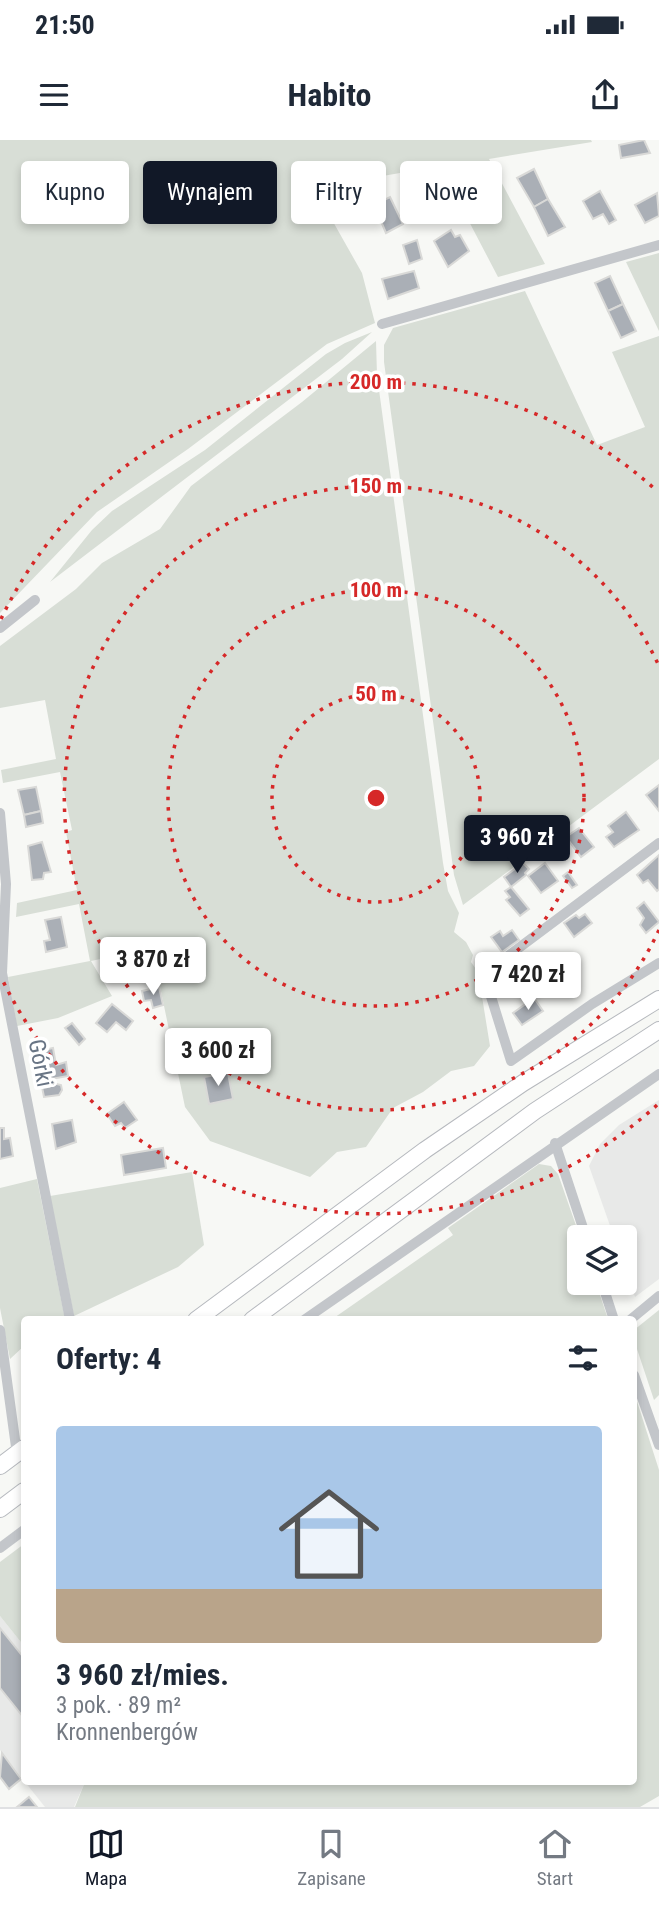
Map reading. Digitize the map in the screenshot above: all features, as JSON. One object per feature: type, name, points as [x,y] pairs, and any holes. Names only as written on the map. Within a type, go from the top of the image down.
[{"type":"main road","points":[[201,1316],[523,1083],[659,999]]},
{"type":"main road","points":[[257,1316],[534,1111],[659,1030]]},
{"type":"main road","points":[[0,1466],[21,1451]]},
{"type":"main road","points":[[0,1509],[21,1493]]},
{"type":"street","points":[[382,324],[659,245]]},
{"type":"street","points":[[0,628],[34,600]]},
{"type":"street","name":"Górki","points":[[0,813],[6,884],[2,973],[69,1316]]},
{"type":"street","points":[[659,843],[484,974],[512,1061],[592,1004],[659,963]]},
{"type":"street","points":[[310,1316],[555,1143],[659,1074]]},
{"type":"street","points":[[555,1143],[582,1225]]},
{"type":"street","points":[[605,1295],[613,1316]]},
{"type":"street","points":[[635,1316],[659,1296]]},
{"type":"street","points":[[0,1330],[21,1451]]},
{"type":"street","points":[[637,1383],[659,1445]]},
{"type":"street","points":[[0,1548],[21,1532]]},
{"type":"shaded area","points":[[0,140],[591,140],[592,142],[489,159],[490,161],[400,161],[400,173],[386,175],[386,161],[291,161],[291,224],[334,224],[362,273],[375,323],[327,344],[188,449],[97,512],[0,613]]},
{"type":"shaded area","points":[[502,183],[545,264],[498,277],[470,224],[502,224]]},
{"type":"shaded area","points":[[659,253],[659,331],[626,262]]},
{"type":"shaded area","points":[[525,291],[597,445],[645,427],[612,352],[659,336],[659,759],[463,905],[454,875],[384,362],[384,345],[393,328]]},
{"type":"shaded area","points":[[372,332],[342,359],[50,582],[92,530],[112,511],[205,450],[326,354]]},
{"type":"shaded area","points":[[376,341],[377,375],[443,863],[448,891],[459,913],[454,932],[466,942],[473,955],[471,962],[478,972],[490,1046],[474,1066],[451,1071],[423,1092],[393,1108],[366,1147],[337,1152],[310,1177],[210,1141],[185,1107],[152,948],[91,961],[112,996],[58,1018],[17,1026],[8,977],[90,961],[79,904],[16,917],[17,903],[77,890],[66,832],[72,830],[60,772],[3,783],[1,770],[56,759],[45,700],[0,708],[0,646],[76,589],[102,563],[160,529],[191,486],[302,402]]},
{"type":"shaded area","points":[[659,1100],[659,1279],[635,1297],[637,1225],[610,1225],[589,1166],[600,1144],[619,1125]]},
{"type":"shaded area","points":[[539,1164],[551,1166],[558,1174],[576,1225],[567,1225],[567,1295],[600,1295],[607,1316],[337,1316],[453,1235],[448,1228]]},
{"type":"shaded area","points":[[192,1172],[204,1245],[178,1267],[74,1316],[50,1196]]},
{"type":"shaded area","points":[[37,1179],[64,1316],[21,1316],[21,1349],[10,1359],[0,1308],[0,1188]]},
{"type":"shaded area","points":[[659,1310],[659,1395],[654,1400],[637,1349],[637,1328]]},
{"type":"shaded area","points":[[637,1401],[659,1470],[659,1796],[640,1807],[75,1807],[84,1785],[637,1785]]},
{"type":"shaded area","points":[[21,1546],[21,1642],[0,1616],[0,1562]]},
{"type":"shaded area","points":[[0,1616],[21,1642],[21,1777],[0,1750]]},
{"type":"shaded area","points":[[27,1785],[84,1785],[74,1807],[45,1807]]},
{"type":"building","points":[[644,140],[650,153],[621,158],[619,145]]},
{"type":"building","points":[[534,169],[548,199],[534,207],[517,178]]},
{"type":"building","points":[[600,191],[616,220],[609,224],[603,214],[593,219],[583,201]]},
{"type":"building","points":[[657,193],[659,216],[645,223],[635,205]]},
{"type":"building","points":[[390,197],[400,218],[400,224],[403,224],[386,233],[382,224],[386,224],[386,199]]},
{"type":"building","points":[[548,199],[565,227],[548,236],[534,207]]},
{"type":"building","points":[[451,230],[455,237],[460,235],[469,251],[448,267],[434,241]]},
{"type":"building","points":[[417,240],[422,259],[409,264],[403,245]]},
{"type":"building","points":[[414,271],[419,288],[388,299],[382,279]]},
{"type":"building","points":[[610,276],[623,304],[608,311],[595,283]]},
{"type":"building","points":[[623,304],[636,331],[621,338],[608,311]]},
{"type":"building","points":[[659,785],[659,811],[646,795]]},
{"type":"building","points":[[36,787],[41,811],[24,815],[18,790]]},
{"type":"building","points":[[41,811],[43,823],[26,827],[24,815]]},
{"type":"building","points":[[626,812],[639,830],[614,847],[606,837],[613,832],[608,826]]},
{"type":"building","points":[[579,828],[594,847],[581,857],[566,837]]},
{"type":"building","points":[[42,842],[51,872],[44,873],[43,879],[32,880],[28,846]]},
{"type":"building","points":[[659,855],[657,891],[648,880],[643,883],[637,875]]},
{"type":"building","points":[[523,863],[529,869],[526,875],[511,887],[504,877]]},
{"type":"building","points":[[545,863],[558,881],[541,893],[528,876]]},
{"type":"building","points":[[568,872],[577,885],[572,888],[563,876]]},
{"type":"building","points":[[511,887],[529,909],[520,916],[506,900],[510,897],[505,891]]},
{"type":"building","points":[[644,902],[659,922],[646,933],[640,925],[644,918],[637,908]]},
{"type":"building","points":[[585,914],[592,923],[574,937],[564,923],[576,915],[579,918]]},
{"type":"building","points":[[61,917],[67,947],[46,952],[44,941],[50,940],[45,920]]},
{"type":"building","points":[[512,930],[519,940],[502,952],[491,937],[500,931],[503,936]]},
{"type":"building","points":[[557,959],[570,978],[553,990],[540,971]]},
{"type":"building","points":[[507,964],[513,972],[498,984],[495,973]]},
{"type":"building","points":[[159,987],[163,1005],[153,1008],[151,1000],[144,1001],[142,991]]},
{"type":"building","points":[[534,998],[543,1011],[522,1025],[513,1013]]},
{"type":"building","points":[[112,1004],[133,1021],[126,1030],[116,1022],[107,1032],[96,1023]]},
{"type":"building","points":[[72,1023],[85,1039],[79,1045],[65,1028]]},
{"type":"building","points":[[53,1048],[56,1065],[66,1062],[68,1076],[51,1079],[52,1083],[61,1085],[62,1090],[59,1095],[44,1097],[35,1052]]},
{"type":"building","points":[[228,1073],[233,1099],[209,1104],[204,1077]]},
{"type":"building","points":[[124,1102],[137,1120],[125,1128],[121,1123],[115,1126],[107,1114]]},
{"type":"building","points":[[72,1120],[76,1142],[56,1149],[52,1124]]},
{"type":"building","points":[[0,1128],[4,1128],[4,1139],[10,1138],[13,1156],[0,1159]]},
{"type":"building","points":[[163,1148],[166,1168],[124,1175],[121,1155]]},
{"type":"building","points":[[0,1628],[21,1654],[21,1714],[0,1688]]},
{"type":"building","points":[[2,1753],[21,1779],[9,1789],[0,1777]]},
{"type":"building","points":[[29,1797],[37,1807],[17,1807]]}]
